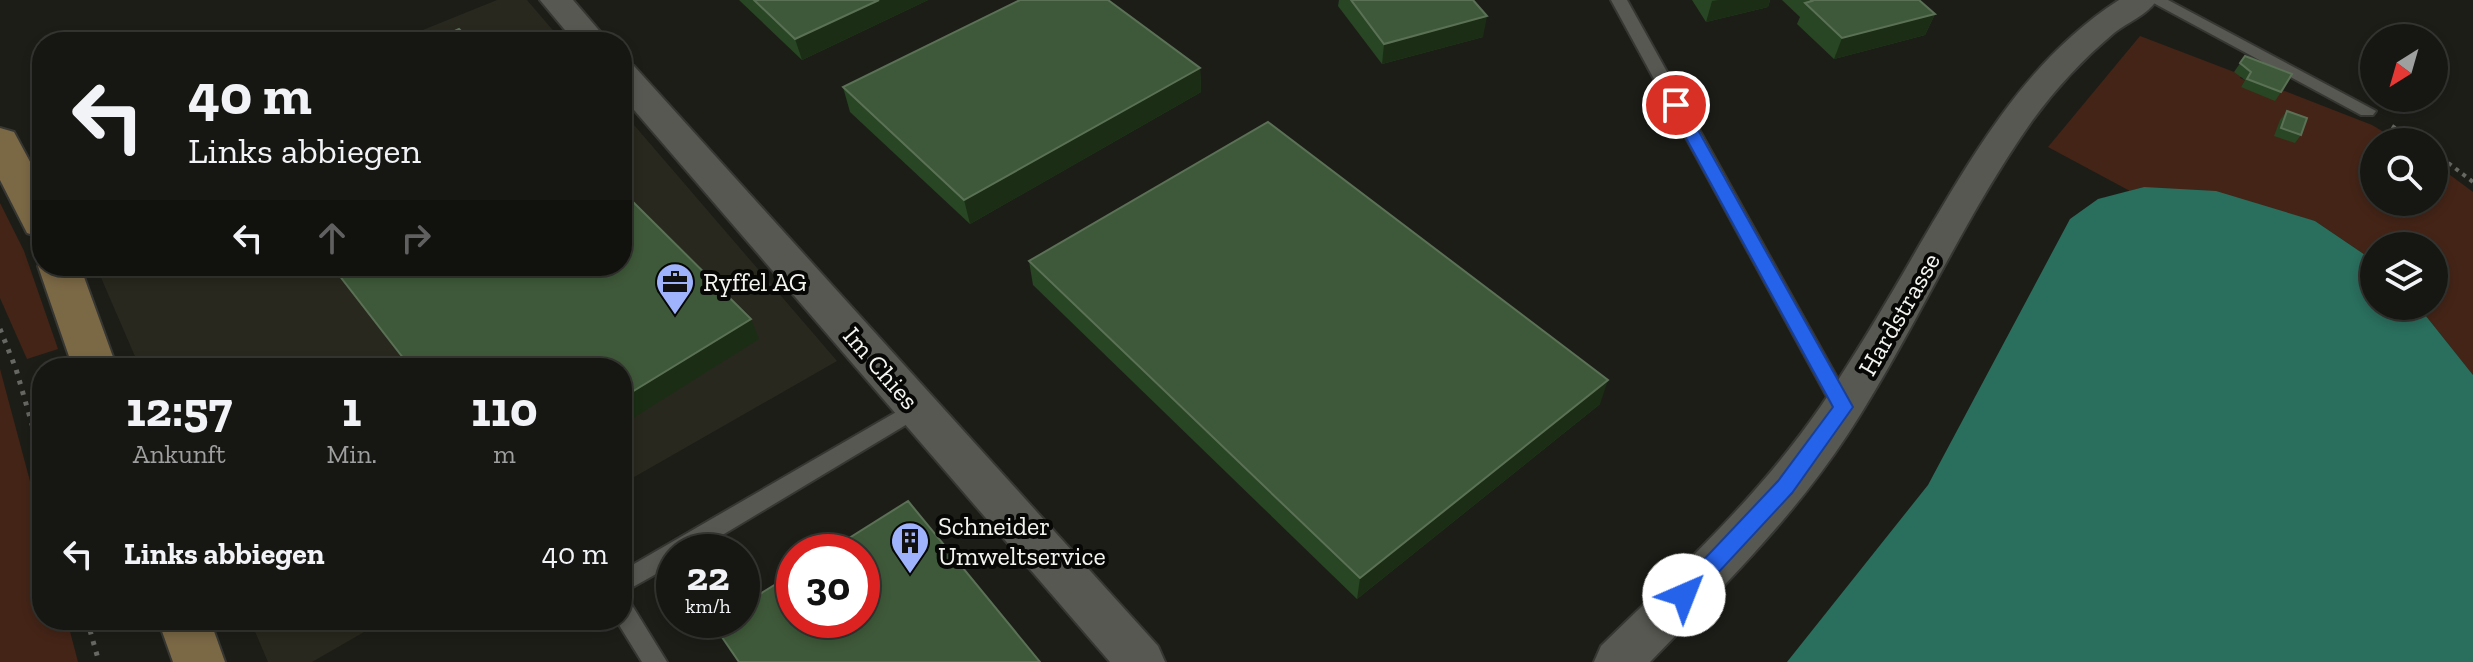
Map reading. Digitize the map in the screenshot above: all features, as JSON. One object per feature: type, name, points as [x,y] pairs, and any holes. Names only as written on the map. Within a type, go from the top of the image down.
[{"type":"main road","points":[[0,141],[32,203]]},
{"type":"main road","points":[[63,276],[91,358]]},
{"type":"main road","points":[[188,630],[199,662]]},
{"type":"street","points":[[556,0],[584,32]]},
{"type":"street","name":"Hardstrasse","points":[[1618,662],[1785,487],[1874,360],[1984,165],[2054,68],[2095,31],[2141,0]]},
{"type":"street","name":"Im Chies","points":[[632,85],[1141,662]]},
{"type":"lane","points":[[1619,0],[1843,407]]},
{"type":"lane","points":[[2156,0],[2360,107]]},
{"type":"lane","points":[[704,534],[917,408]]},
{"type":"lane","points":[[632,577],[656,563]]},
{"type":"lane","points":[[632,625],[655,662]]},
{"type":"path","points":[[2448,163],[2473,182]]},
{"type":"path","points":[[0,329],[16,369],[32,424]]},
{"type":"path","points":[[90,630],[99,662]]},
{"type":"shaded area","points":[[497,0],[527,0],[554,32],[418,32]]},
{"type":"shaded area","points":[[2140,36],[2242,75],[2240,78],[2245,80],[2241,87],[2282,90],[2372,125],[2377,128],[2360,128],[2360,216],[2448,216],[2448,173],[2473,192],[2473,375],[2429,320],[2448,320],[2448,232],[2360,232],[2360,252],[2315,221],[2144,187],[2130,191],[2048,147]]},
{"type":"shaded area","points":[[632,123],[837,361],[632,478],[632,358],[136,358],[100,276],[632,276]]},
{"type":"shaded area","points":[[2144,187],[2216,191],[2315,221],[2360,252],[2360,320],[2429,320],[2473,375],[2473,662],[1787,662],[1928,485],[2070,219],[2098,199]]},
{"type":"shaded area","points":[[0,203],[24,251],[58,349],[27,359],[0,298]]},
{"type":"shaded area","points":[[0,369],[32,489],[32,630],[70,630],[78,662],[0,662]]},
{"type":"shaded area","points":[[254,630],[368,630],[312,662],[268,662]]},
{"type":"building","points":[[754,0],[879,0],[795,39]]},
{"type":"building","points":[[1020,0],[1108,0],[1200,68],[964,200],[843,87]]},
{"type":"building","points":[[1351,0],[1473,0],[1487,16],[1384,44]]},
{"type":"building","points":[[1811,0],[1919,0],[1935,14],[1842,38],[1805,3]]},
{"type":"building","points":[[2245,56],[2292,74],[2281,92],[2247,79],[2251,72],[2240,63]]},
{"type":"building","points":[[2287,111],[2307,118],[2301,135],[2281,128]]},
{"type":"building","points":[[1268,122],[1608,380],[1360,578],[1029,261]]},
{"type":"building","points":[[632,201],[751,319],[632,392],[632,358],[403,358],[340,276],[632,276]]},
{"type":"building","name":"Schneider Umweltservice","points":[[908,501],[1040,662],[739,662],[723,638],[760,638],[760,594],[776,584],[776,638],[880,638],[880,534],[856,534]]},
{"type":"place","name":"Ryffel AG","points":[[675,316]]},
{"type":"place","name":"Schneider Umweltservice","points":[[910,575]]},
{"type":"route","points":[[1676,105],[1843,407],[1785,487],[1684,595]]}]
